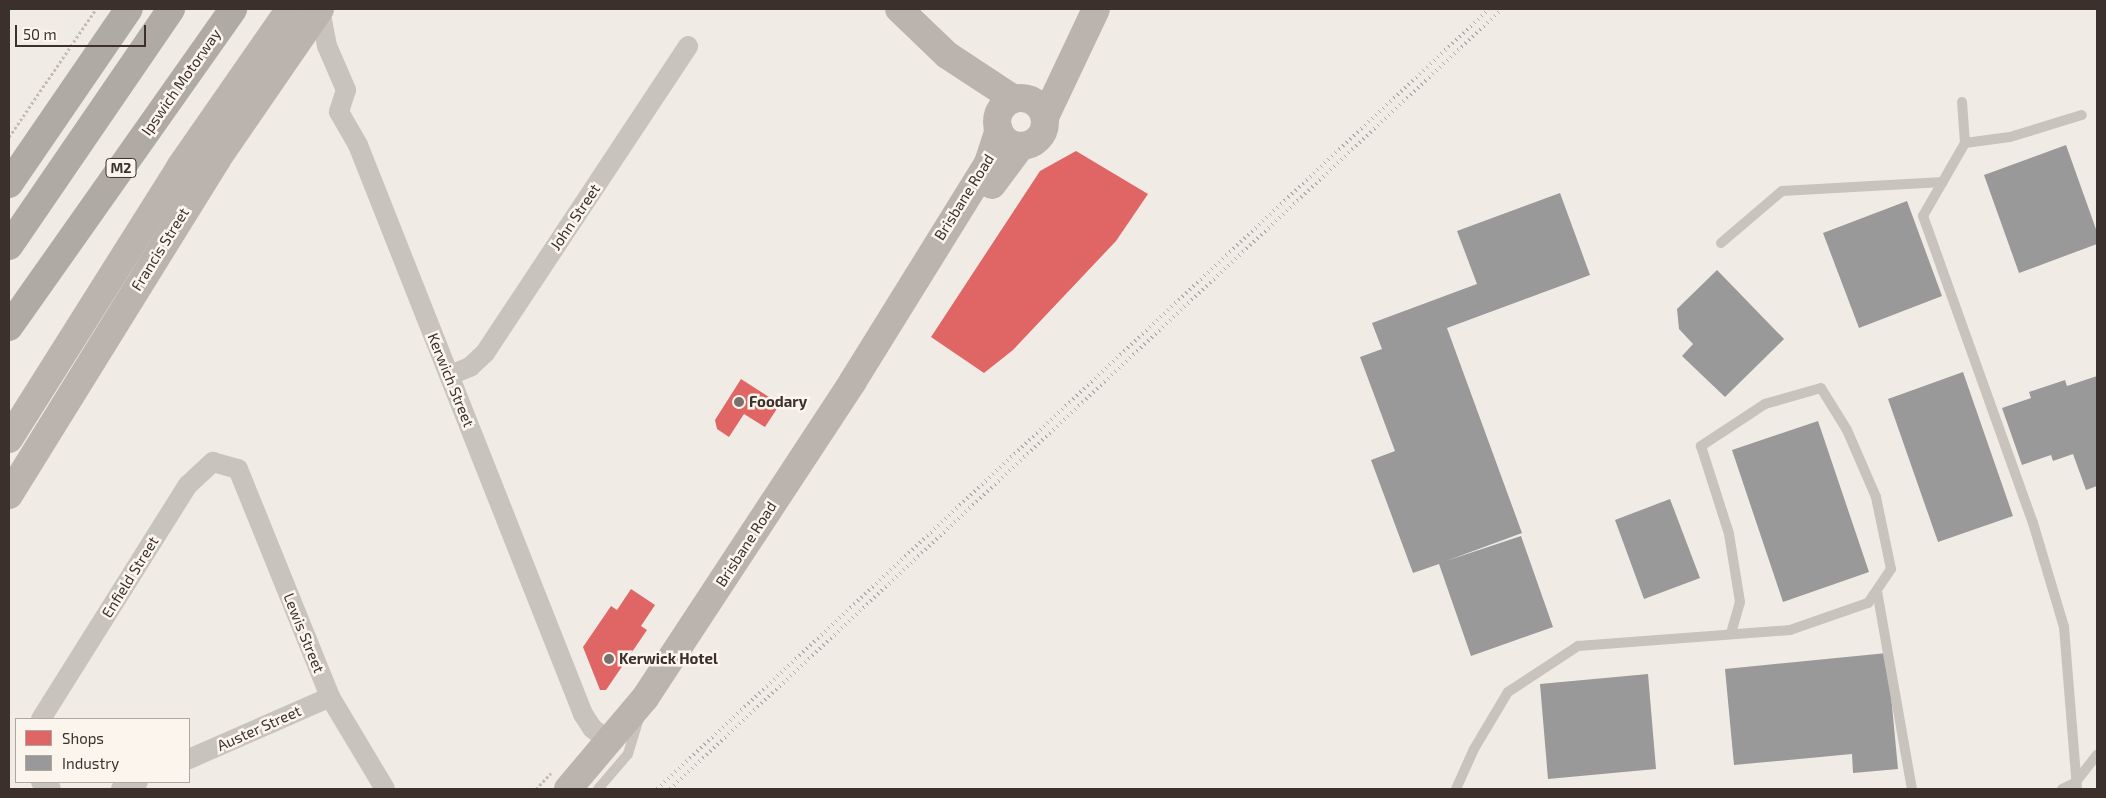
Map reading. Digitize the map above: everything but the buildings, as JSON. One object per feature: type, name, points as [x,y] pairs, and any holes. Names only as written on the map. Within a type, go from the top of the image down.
[{"type":"highway","points":[[9,184],[129,9]]},
{"type":"highway","points":[[9,246],[171,9]]},
{"type":"highway","name":"Ipswich Motorway","points":[[9,327],[233,9]]},
{"type":"main road","name":"Francis Street","points":[[9,439],[180,167],[290,9]]},
{"type":"main road","name":"Francis Street","points":[[9,495],[217,159],[320,9]]},
{"type":"main road","points":[[899,9],[947,55],[1010,144],[1021,146],[1029,145],[1042,134],[1045,117],[1095,9]]},
{"type":"main road","points":[[998,126],[1001,109],[1039,85],[1095,9]]},
{"type":"main road","points":[[947,55],[1019,99],[1037,104],[1045,117]]},
{"type":"main road","name":"Brisbane Road","points":[[912,290],[932,249],[988,164],[998,126]]},
{"type":"main road","name":"Brisbane Road","points":[[559,780],[610,742],[645,698],[912,290],[1021,146]]},
{"type":"street","name":"Kerwich Street","points":[[320,9],[327,46],[346,90],[339,112],[358,145],[583,714],[592,728],[610,742]]},
{"type":"street","name":"John Street","points":[[450,375],[470,367],[485,353],[688,46]]},
{"type":"street","name":"Enfield Street","points":[[42,718],[188,485],[212,462],[238,469]]},
{"type":"street","name":"Lewis Street","points":[[238,469],[330,697],[385,789]]},
{"type":"street","name":"Auster Street","points":[[190,759],[330,697]]},
{"type":"street","points":[[121,789],[136,783]]},
{"type":"lane","points":[[1962,102],[1965,143],[1923,216],[2033,523],[2064,627],[2076,786]]},
{"type":"lane","points":[[1965,143],[2010,137],[2082,115]]},
{"type":"lane","points":[[1721,243],[1782,191],[1943,182]]},
{"type":"lane","points":[[1456,789],[1474,749],[1508,692],[1578,646],[1790,630],[1868,604],[1892,569],[1876,498],[1842,422],[1821,388],[1765,404],[1701,446],[1729,534],[1740,602],[1732,634]]},
{"type":"lane","points":[[1877,591],[1912,789]]},
{"type":"lane","points":[[598,789],[628,754],[645,698]]},
{"type":"lane","points":[[2062,789],[2076,786],[2097,755]]},
{"type":"path","points":[[9,137],[96,9]]},
{"type":"path","points":[[536,789],[559,780]]},
{"type":"railway","points":[[657,789],[1489,9]]},
{"type":"railway","points":[[670,789],[1502,9]]},
{"type":"place","name":"Foodary","points":[[739,402]]},
{"type":"place","name":"Kerwick Hotel","points":[[609,659]]}]
